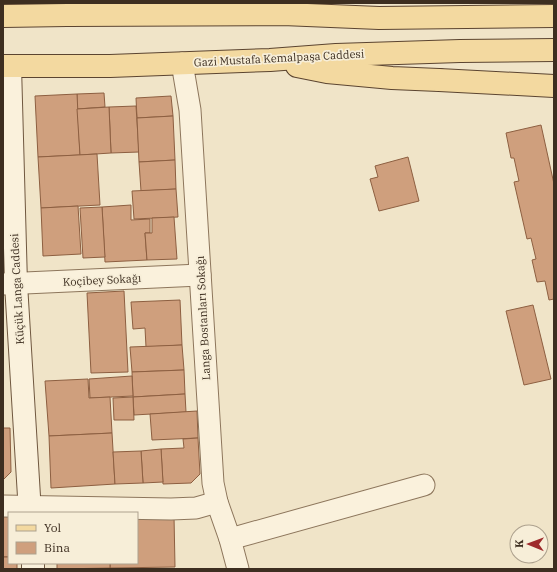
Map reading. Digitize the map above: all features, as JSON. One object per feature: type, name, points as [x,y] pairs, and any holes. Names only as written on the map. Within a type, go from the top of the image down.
[{"type":"main road","points":[[169,3],[190,15]]},
{"type":"main road","points":[[3,16],[190,15],[279,9],[324,3]]},
{"type":"main road","points":[[279,9],[379,18],[554,16]]},
{"type":"main road","name":"Gazi Mustafa Kemalpaşa Caddesi","points":[[7,66],[110,66],[270,60],[460,50],[554,50]]},
{"type":"main road","points":[[270,60],[327,72],[392,78],[554,86]]},
{"type":"street","name":"Langa Bostanları Sokağı","points":[[182,63],[190,110],[213,483],[217,502],[230,539],[238,569]]},
{"type":"street","name":"Küçük Langa Caddesi","points":[[7,66],[9,284],[30,510]]},
{"type":"street","name":"Koçibey Sokağı","points":[[9,284],[200,275]]},
{"type":"street","points":[[230,539],[424,485]]},
{"type":"street","points":[[3,506],[30,510],[170,509],[196,508],[217,502]]},
{"type":"building","points":[[104,93],[105,107],[77,109],[77,94]]},
{"type":"building","points":[[77,94],[80,155],[38,157],[35,96]]},
{"type":"building","points":[[171,96],[173,116],[137,118],[136,98]]},
{"type":"building","points":[[136,106],[139,152],[111,153],[109,107]]},
{"type":"building","points":[[109,107],[111,153],[80,155],[77,109]]},
{"type":"building","points":[[173,116],[175,160],[139,162],[137,118]]},
{"type":"building","points":[[541,125],[554,184],[554,299],[549,300],[545,281],[537,282],[532,260],[536,259],[531,238],[527,239],[514,182],[519,181],[514,158],[511,158],[506,133]]},
{"type":"building","points":[[97,154],[100,205],[41,208],[38,157]]},
{"type":"building","points":[[408,157],[419,201],[379,211],[370,179],[378,177],[375,166]]},
{"type":"building","points":[[175,160],[176,189],[141,191],[139,162]]},
{"type":"building","points":[[176,189],[178,217],[134,219],[132,191]]},
{"type":"building","points":[[131,205],[131,220],[150,219],[150,233],[145,233],[147,260],[105,262],[102,207]]},
{"type":"building","points":[[78,206],[81,254],[43,256],[41,208]]},
{"type":"building","points":[[102,207],[105,257],[83,258],[80,208]]},
{"type":"building","points":[[3,217],[4,261],[3,261]]},
{"type":"building","points":[[174,217],[177,259],[147,260],[145,233],[152,233],[152,218]]},
{"type":"building","points":[[124,291],[128,372],[91,373],[87,293]]},
{"type":"building","points":[[180,300],[182,345],[146,347],[145,328],[133,329],[131,302]]},
{"type":"building","points":[[533,305],[551,379],[524,385],[506,311]]},
{"type":"building","points":[[182,345],[184,370],[132,372],[130,347]]},
{"type":"building","points":[[184,370],[185,394],[133,397],[132,372]]},
{"type":"building","points":[[132,376],[133,396],[90,398],[89,379]]},
{"type":"building","points":[[88,379],[89,398],[110,397],[112,433],[49,436],[45,381]]},
{"type":"building","points":[[185,394],[186,412],[134,415],[133,397]]},
{"type":"building","points":[[133,397],[134,420],[114,420],[113,398]]},
{"type":"building","points":[[197,411],[198,438],[152,440],[150,414]]},
{"type":"building","points":[[3,428],[10,428],[11,472],[3,480]]},
{"type":"building","points":[[112,433],[115,484],[51,488],[49,436]]},
{"type":"building","points":[[198,438],[200,474],[191,483],[163,484],[161,449],[184,448],[183,439]]},
{"type":"building","points":[[161,449],[163,482],[143,483],[141,451]]},
{"type":"building","points":[[141,451],[143,483],[115,484],[113,452]]},
{"type":"building","points":[[3,510],[8,515],[8,557],[3,557]]},
{"type":"building","points":[[174,516],[175,567],[110,568],[110,564],[138,564],[138,517]]},
{"type":"building","points":[[3,557],[8,557],[8,564],[17,564],[17,569],[3,569]]},
{"type":"building","points":[[57,564],[110,564],[110,568],[57,569]]}]
